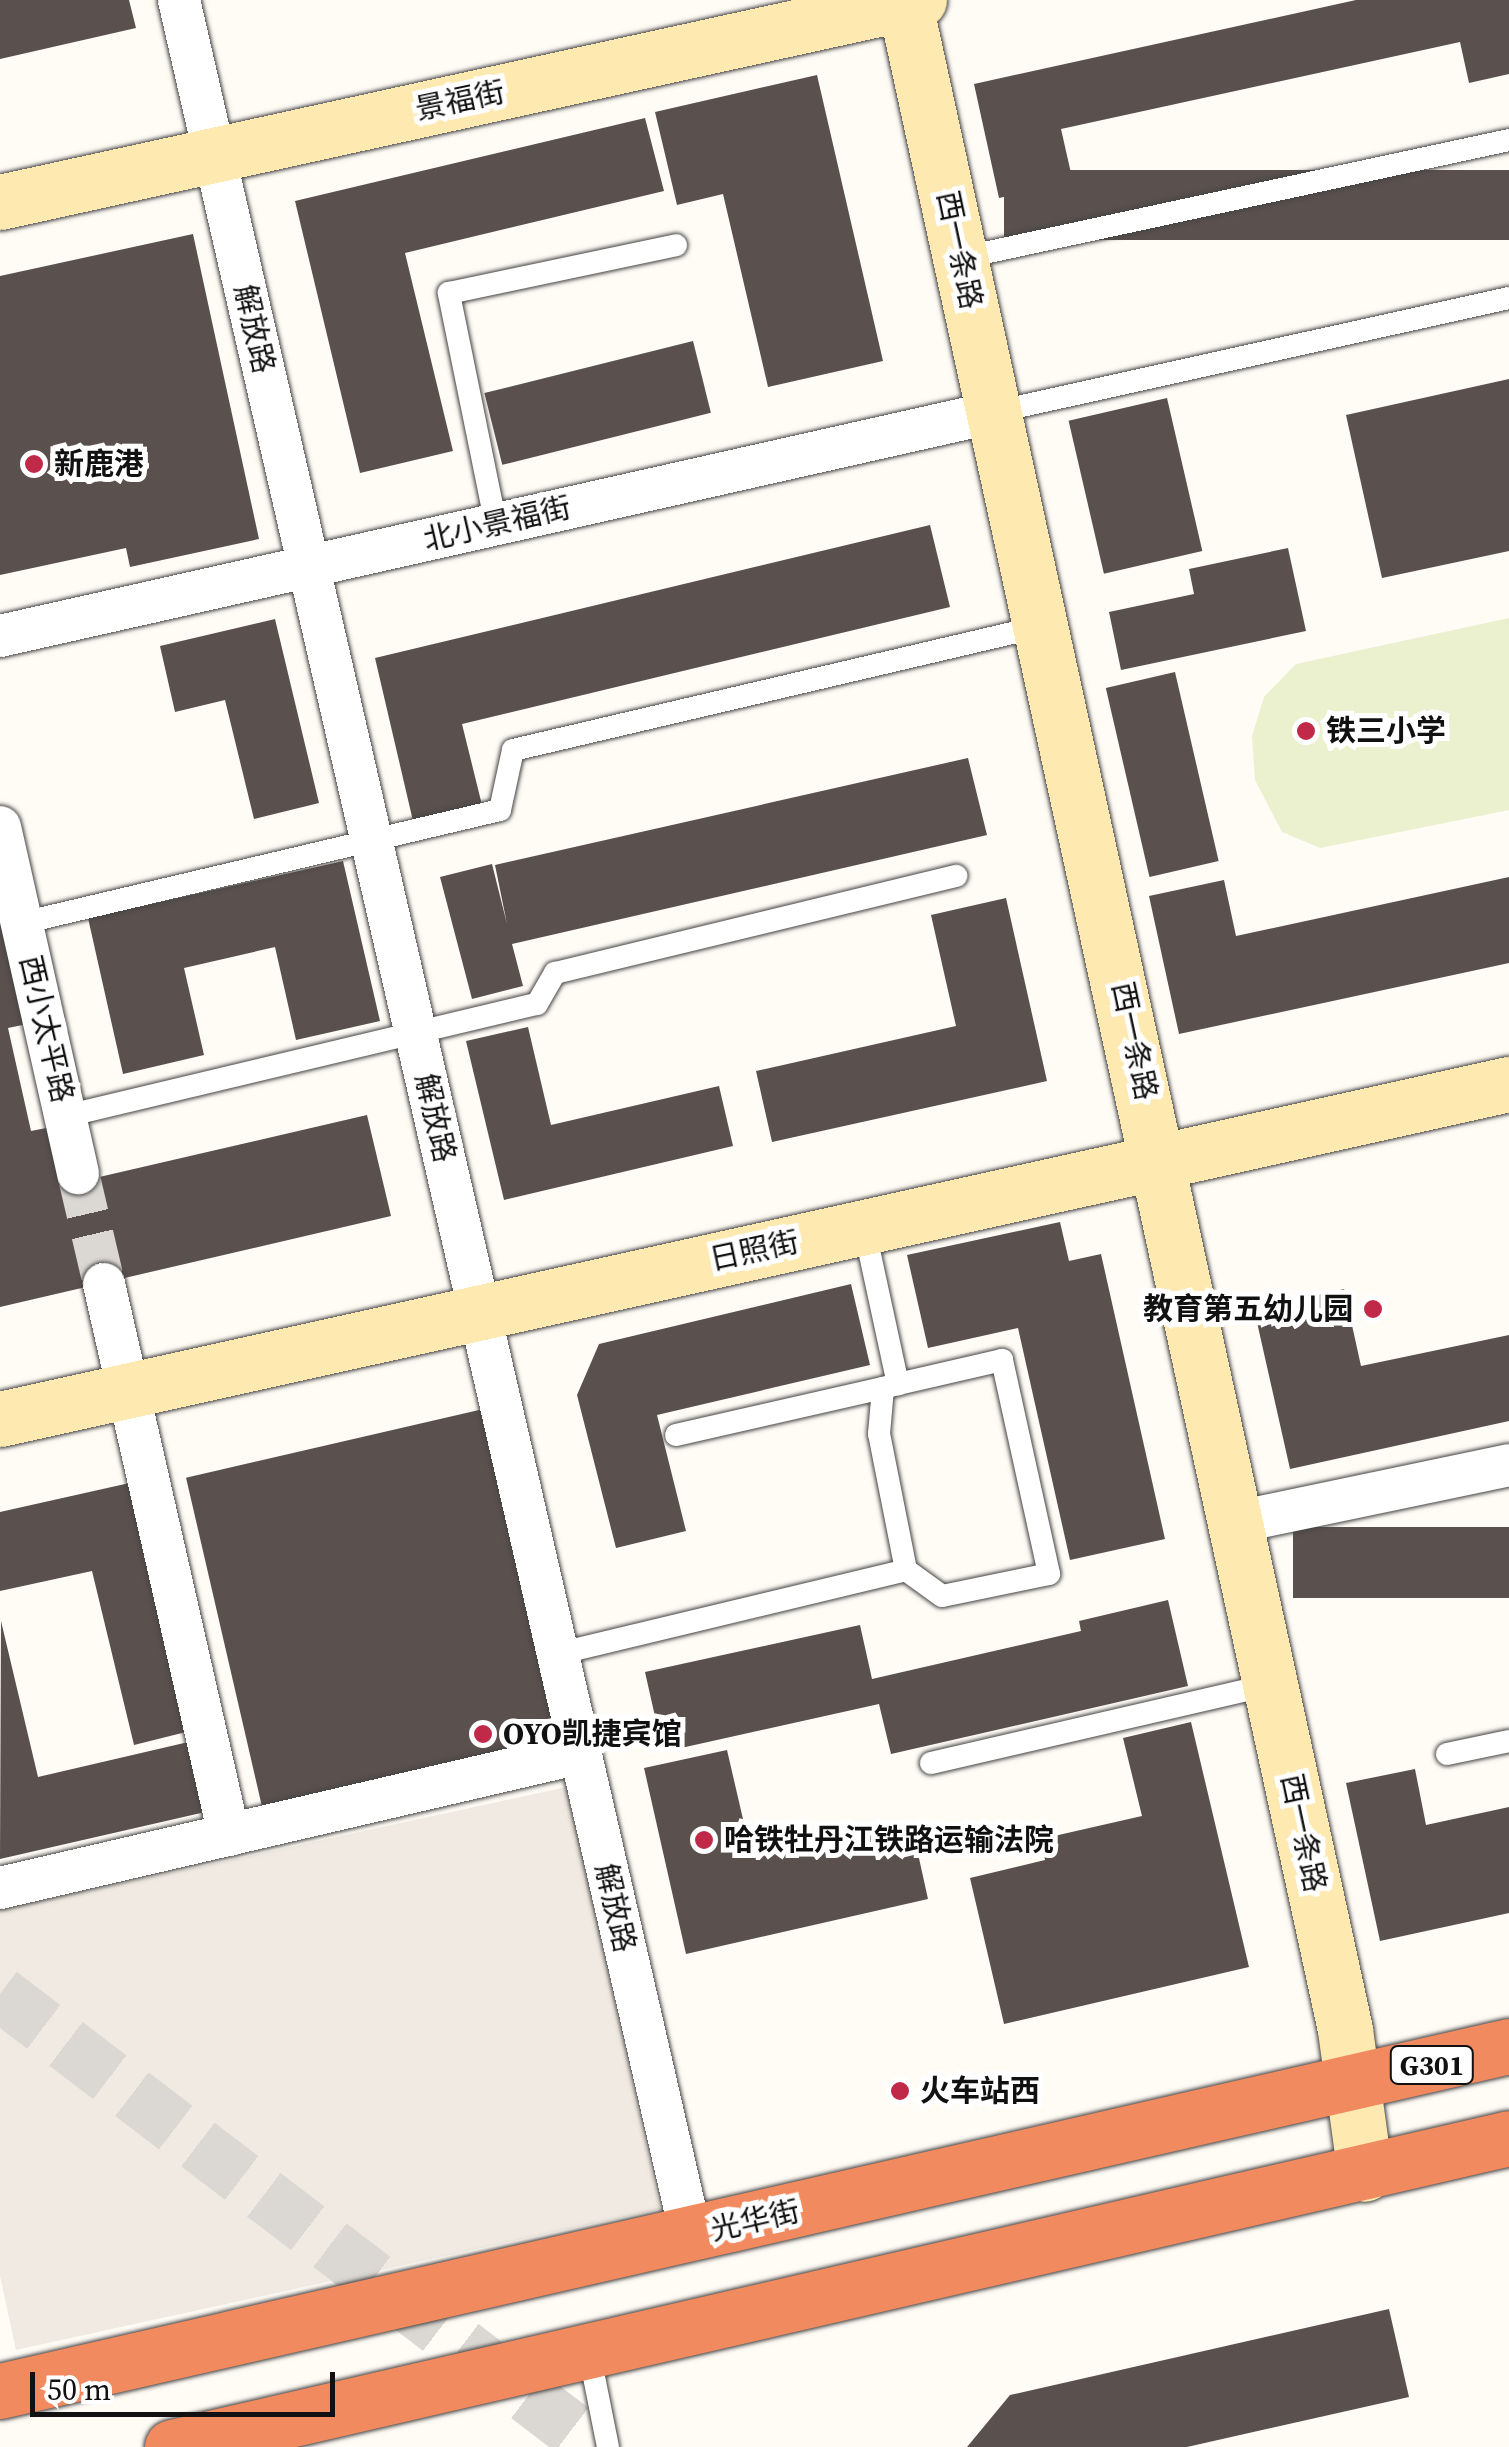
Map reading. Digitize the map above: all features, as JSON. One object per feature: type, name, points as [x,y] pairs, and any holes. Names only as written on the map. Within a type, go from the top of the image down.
[{"type":"highway","name":"光华街","points":[[0,2391],[1509,2046]]},
{"type":"highway","points":[[172,2447],[1509,2138]]},
{"type":"street","name":"解放路","points":[[179,0],[690,2236]]},
{"type":"street","name":"景福街","points":[[0,202],[909,1]]},
{"type":"street","name":"西一条路","points":[[909,1],[994,412],[1272,1684],[1356,2084],[1366,2174]]},
{"type":"street","name":"北小景福街","points":[[0,636],[994,412]]},
{"type":"street","name":"西小太平路","points":[[0,827],[78,1174]]},
{"type":"street","name":"日照街","points":[[0,1419],[1509,1084]]},
{"type":"street","points":[[104,1284],[229,1836]]},
{"type":"street","points":[[1237,1522],[1509,1465]]},
{"type":"street","points":[[0,1888],[580,1753]]},
{"type":"lane","points":[[961,258],[1509,140]]},
{"type":"lane","points":[[496,524],[449,293],[676,245]]},
{"type":"lane","points":[[994,412],[1509,298]]},
{"type":"lane","points":[[22,923],[500,810],[513,750],[1042,626]]},
{"type":"lane","points":[[66,1116],[537,1004],[556,972],[956,876]]},
{"type":"lane","points":[[676,1435],[891,1386],[1002,1360],[1049,1574],[942,1596],[906,1570],[879,1434],[891,1386],[864,1227]]},
{"type":"lane","points":[[557,1654],[906,1570]]},
{"type":"lane","points":[[931,1763],[1272,1684]]},
{"type":"lane","points":[[1447,1754],[1509,1741]]},
{"type":"lane","points":[[589,2352],[608,2447]]},
{"type":"green space","points":[[1509,618],[1509,810],[1320,848],[1282,832],[1255,780],[1252,736],[1264,697],[1296,664]]},
{"type":"shaded area","points":[[567,1787],[660,2209],[16,2350],[0,2276],[0,1910]]},
{"type":"building","points":[[0,0],[129,0],[136,28],[0,59]]},
{"type":"building","points":[[1356,0],[1509,0],[1509,74],[1469,83],[1460,42],[1061,129],[1073,182],[999,198],[974,84]]},
{"type":"building","points":[[817,75],[883,361],[768,387],[723,194],[677,205],[655,112]]},
{"type":"building","points":[[645,118],[664,191],[405,253],[453,451],[360,473],[295,201]]},
{"type":"building","points":[[1004,170],[1509,170],[1509,240],[1004,240]]},
{"type":"building","points":[[193,234],[259,539],[130,567],[126,548],[0,575],[0,276]]},
{"type":"building","points":[[693,341],[711,413],[502,465],[484,393]]},
{"type":"building","points":[[1509,379],[1509,551],[1382,578],[1346,415]]},
{"type":"building","points":[[1167,398],[1202,551],[1104,574],[1069,421]]},
{"type":"building","points":[[930,525],[950,607],[462,724],[482,805],[413,821],[375,658]]},
{"type":"building","points":[[1288,548],[1306,631],[1121,670],[1109,612],[1194,594],[1189,569]]},
{"type":"building","points":[[275,619],[319,803],[254,819],[225,700],[175,712],[160,646]]},
{"type":"building","points":[[1175,672],[1219,861],[1149,877],[1106,688]]},
{"type":"building","points":[[968,758],[987,835],[512,944],[523,986],[472,999],[440,877],[492,864],[507,924],[495,865]]},
{"type":"building","points":[[343,861],[380,1021],[296,1040],[275,947],[184,968],[204,1055],[123,1074],[88,918]]},
{"type":"building","points":[[1509,877],[1509,963],[1179,1034],[1149,896],[1224,880],[1236,936]]},
{"type":"building","points":[[0,885],[32,1023],[8,1028],[31,1131],[56,1126],[69,1184],[367,1115],[391,1216],[0,1307]]},
{"type":"building","points":[[1006,898],[1047,1081],[772,1142],[756,1071],[956,1026],[931,915]]},
{"type":"building","points":[[528,1027],[551,1125],[719,1086],[733,1146],[504,1200],[466,1041]]},
{"type":"building","points":[[1060,1222],[1069,1261],[1101,1254],[1165,1539],[1070,1560],[1018,1328],[928,1348],[907,1255]]},
{"type":"building","points":[[851,1284],[870,1365],[657,1415],[686,1531],[616,1548],[577,1395],[599,1344]]},
{"type":"building","points":[[1344,1289],[1361,1366],[1509,1335],[1509,1421],[1290,1469],[1254,1309]]},
{"type":"building","points":[[492,1407],[568,1738],[263,1809],[186,1478]]},
{"type":"building","points":[[134,1482],[194,1730],[134,1745],[92,1571],[0,1591],[0,1512]]},
{"type":"building","points":[[1293,1527],[1509,1527],[1509,1598],[1293,1598]]},
{"type":"building","points":[[1168,1600],[1188,1686],[891,1754],[879,1704],[663,1752],[645,1672],[860,1625],[872,1679],[1081,1631],[1079,1621]]},
{"type":"building","points":[[1,1621],[38,1777],[197,1740],[214,1810],[0,1859]]},
{"type":"building","points":[[1191,1722],[1249,1967],[1004,2024],[970,1878],[1045,1860],[1041,1839],[1142,1816],[1123,1738]]},
{"type":"building","name":"哈铁牡丹江铁路运输法院","points":[[727,1750],[752,1858],[911,1822],[928,1899],[686,1954],[644,1768]]},
{"type":"building","points":[[1415,1769],[1426,1825],[1509,1807],[1509,1913],[1380,1941],[1346,1783]]},
{"type":"building","points":[[1389,2309],[1409,2397],[1187,2447],[967,2447],[1010,2395]]},
{"type":"tunnel","points":[[78,1173],[104,1284]]},
{"type":"tunnel","points":[[0,1993],[595,2447]]},
{"type":"place","name":"新鹿港","points":[[34,464]]},
{"type":"place","name":"铁三小学","points":[[1306,731]]},
{"type":"place","name":"教育第五幼儿园","points":[[1373,1309]]},
{"type":"place","name":"OYO凯捷宾馆","points":[[483,1734]]},
{"type":"place","name":"哈铁牡丹江铁路运输法院","points":[[704,1840]]},
{"type":"place","name":"火车站西","points":[[900,2091]]}]
